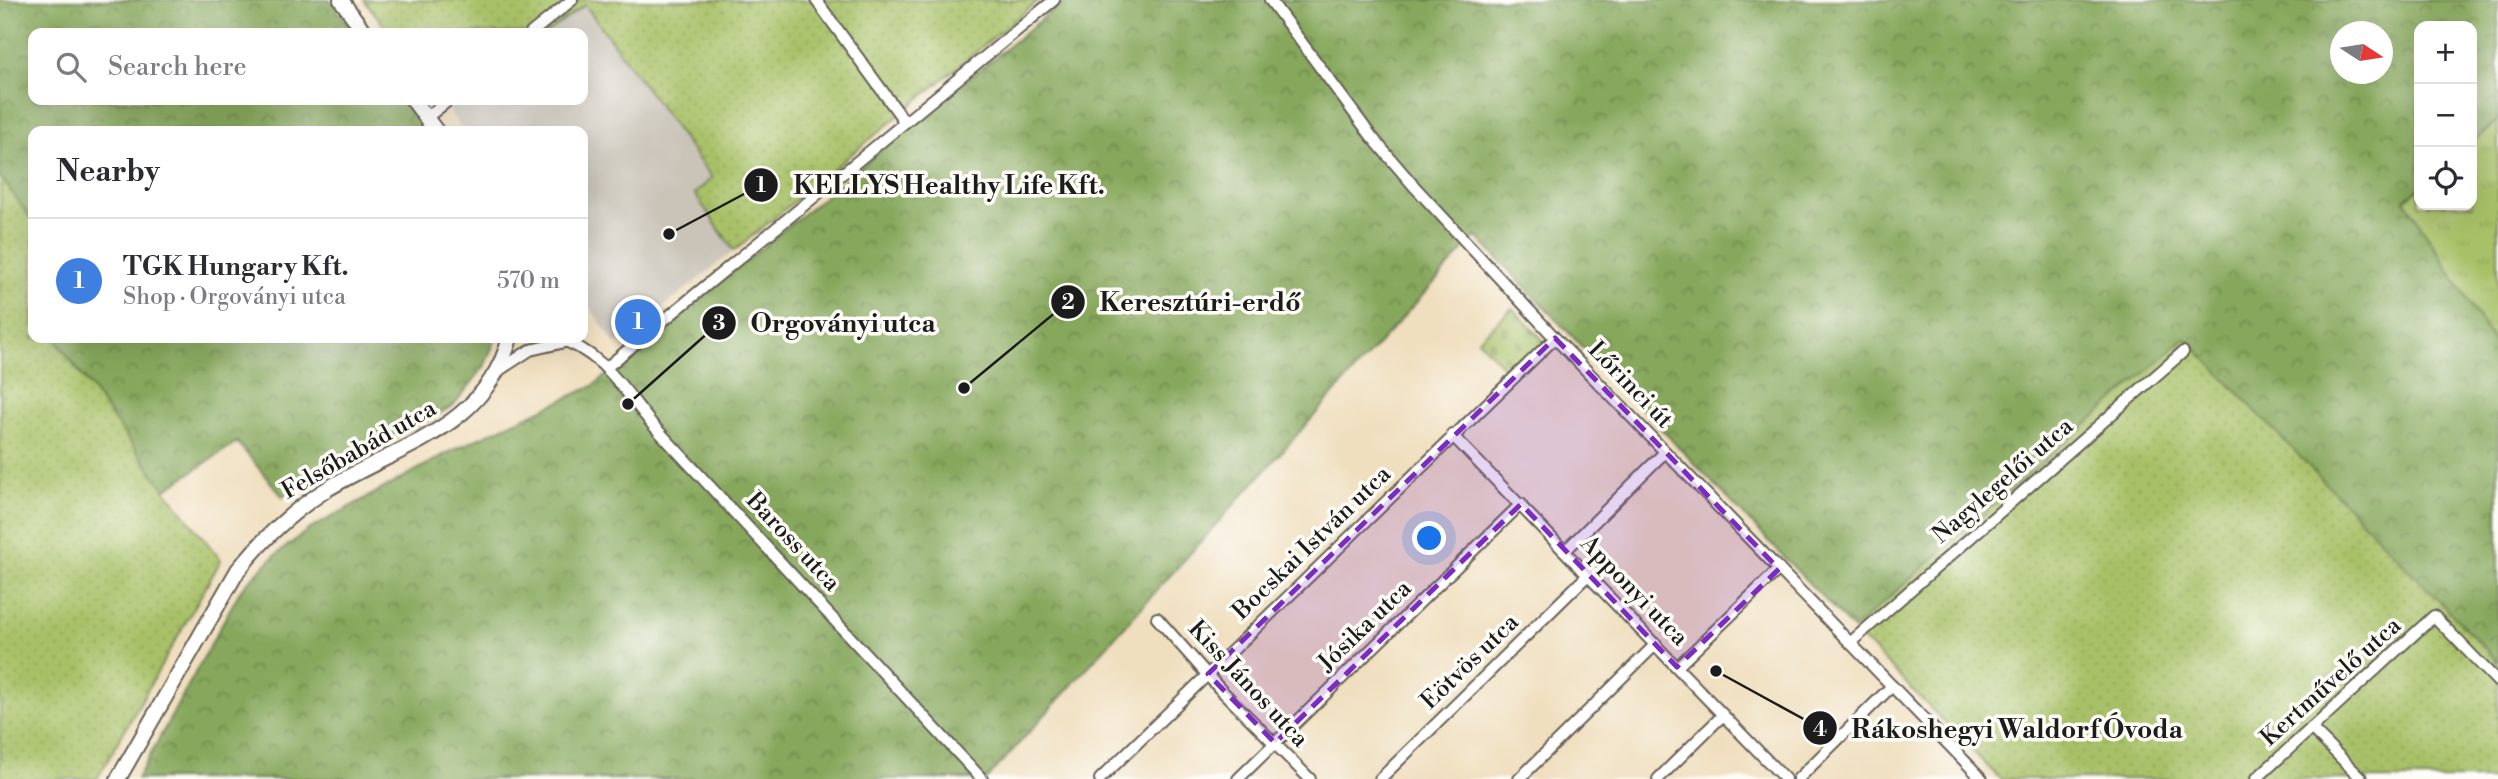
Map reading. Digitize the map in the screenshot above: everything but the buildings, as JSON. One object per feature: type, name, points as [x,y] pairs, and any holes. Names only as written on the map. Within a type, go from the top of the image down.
[{"type":"main road","points":[[341,0],[361,28]]},
{"type":"main road","points":[[416,105],[432,126]]},
{"type":"main road","name":"Felsőbabád utca","points":[[118,779],[238,570],[261,542],[324,491],[450,424],[479,398],[498,371],[508,343]]},
{"type":"street","points":[[537,28],[572,0]]},
{"type":"street","points":[[816,0],[905,122]]},
{"type":"street","points":[[607,367],[1054,0]]},
{"type":"street","name":"Lőrinci út","points":[[1270,0],[1372,137],[1555,338],[1982,779]]},
{"type":"street","points":[[425,118],[442,105]]},
{"type":"street","name":"Bocskai István utca","points":[[1100,779],[1555,338]]},
{"type":"street","points":[[498,371],[530,350],[553,343]]},
{"type":"street","name":"Baross utca","points":[[574,343],[607,367],[652,424],[982,779]]},
{"type":"street","name":"Nagylegelői utca","points":[[1851,642],[2183,352]]},
{"type":"street","name":"Apponyi utca","points":[[1452,435],[1566,550],[1784,779]]},
{"type":"street","points":[[1566,550],[1665,452]]},
{"type":"street","name":"Jósika utca","points":[[1238,779],[1521,504]]},
{"type":"street","points":[[1677,667],[1779,569]]},
{"type":"street","name":"Eötvös utca","points":[[1380,779],[1589,574]]},
{"type":"street","name":"Kertművelő utca","points":[[2256,779],[2434,616],[2498,681]]},
{"type":"street","name":"Kiss János utca","points":[[1157,618],[1310,779]]},
{"type":"street","points":[[1519,779],[1656,644]]},
{"type":"street","points":[[1798,779],[1892,686]]},
{"type":"street","points":[[1658,779],[1723,715]]},
{"type":"street","points":[[2311,728],[2362,779]]},
{"type":"highlighted area","points":[[1555,338],[1779,569],[1677,667],[1521,504],[1275,743],[1208,674]]},
{"type":"shaded area","points":[[584,4],[713,178],[695,195],[734,251],[616,345],[588,305],[588,126],[460,126],[448,110],[454,105],[588,105],[588,28],[553,28]]},
{"type":"green space","points":[[0,0],[330,0],[350,28],[28,28],[28,105],[407,105],[423,126],[28,126],[28,215],[0,176]]},
{"type":"green space","points":[[364,0],[1039,0],[734,251],[695,194],[712,178],[585,5],[554,28],[386,28]]},
{"type":"green space","points":[[1065,0],[2498,0],[2498,120],[2477,139],[2477,21],[2414,21],[2414,192],[2405,200],[2498,349],[2498,662],[2185,338],[1853,629],[1476,236],[987,779],[137,779],[241,589],[273,557],[308,530],[453,450],[593,386]]},
{"type":"green space","points":[[2498,120],[2498,349],[2405,200],[2414,192],[2414,210],[2477,210],[2477,139]]},
{"type":"green space","points":[[0,176],[28,215],[28,343],[58,343],[165,490],[221,560],[97,779],[0,779]]},
{"type":"green space","points":[[1512,308],[1544,341],[1510,374],[1478,340]]},
{"type":"green space","points":[[2185,338],[2498,662],[2498,779],[2000,779],[1853,629]]},
{"type":"green space","points":[[59,343],[494,343],[484,367],[453,406],[283,497],[237,442],[165,490]]},
{"type":"place","name":"KELLYS Healthy Life Kft.","points":[[669,234]]},
{"type":"place","name":"TGK Hungary Kft.","points":[[638,322]]},
{"type":"place","name":"Keresztúri-erdő","points":[[964,388]]},
{"type":"place","name":"Orgoványi utca","points":[[628,404]]},
{"type":"place","name":"Rákoshegyi Waldorf Óvoda","points":[[1716,671]]}]
